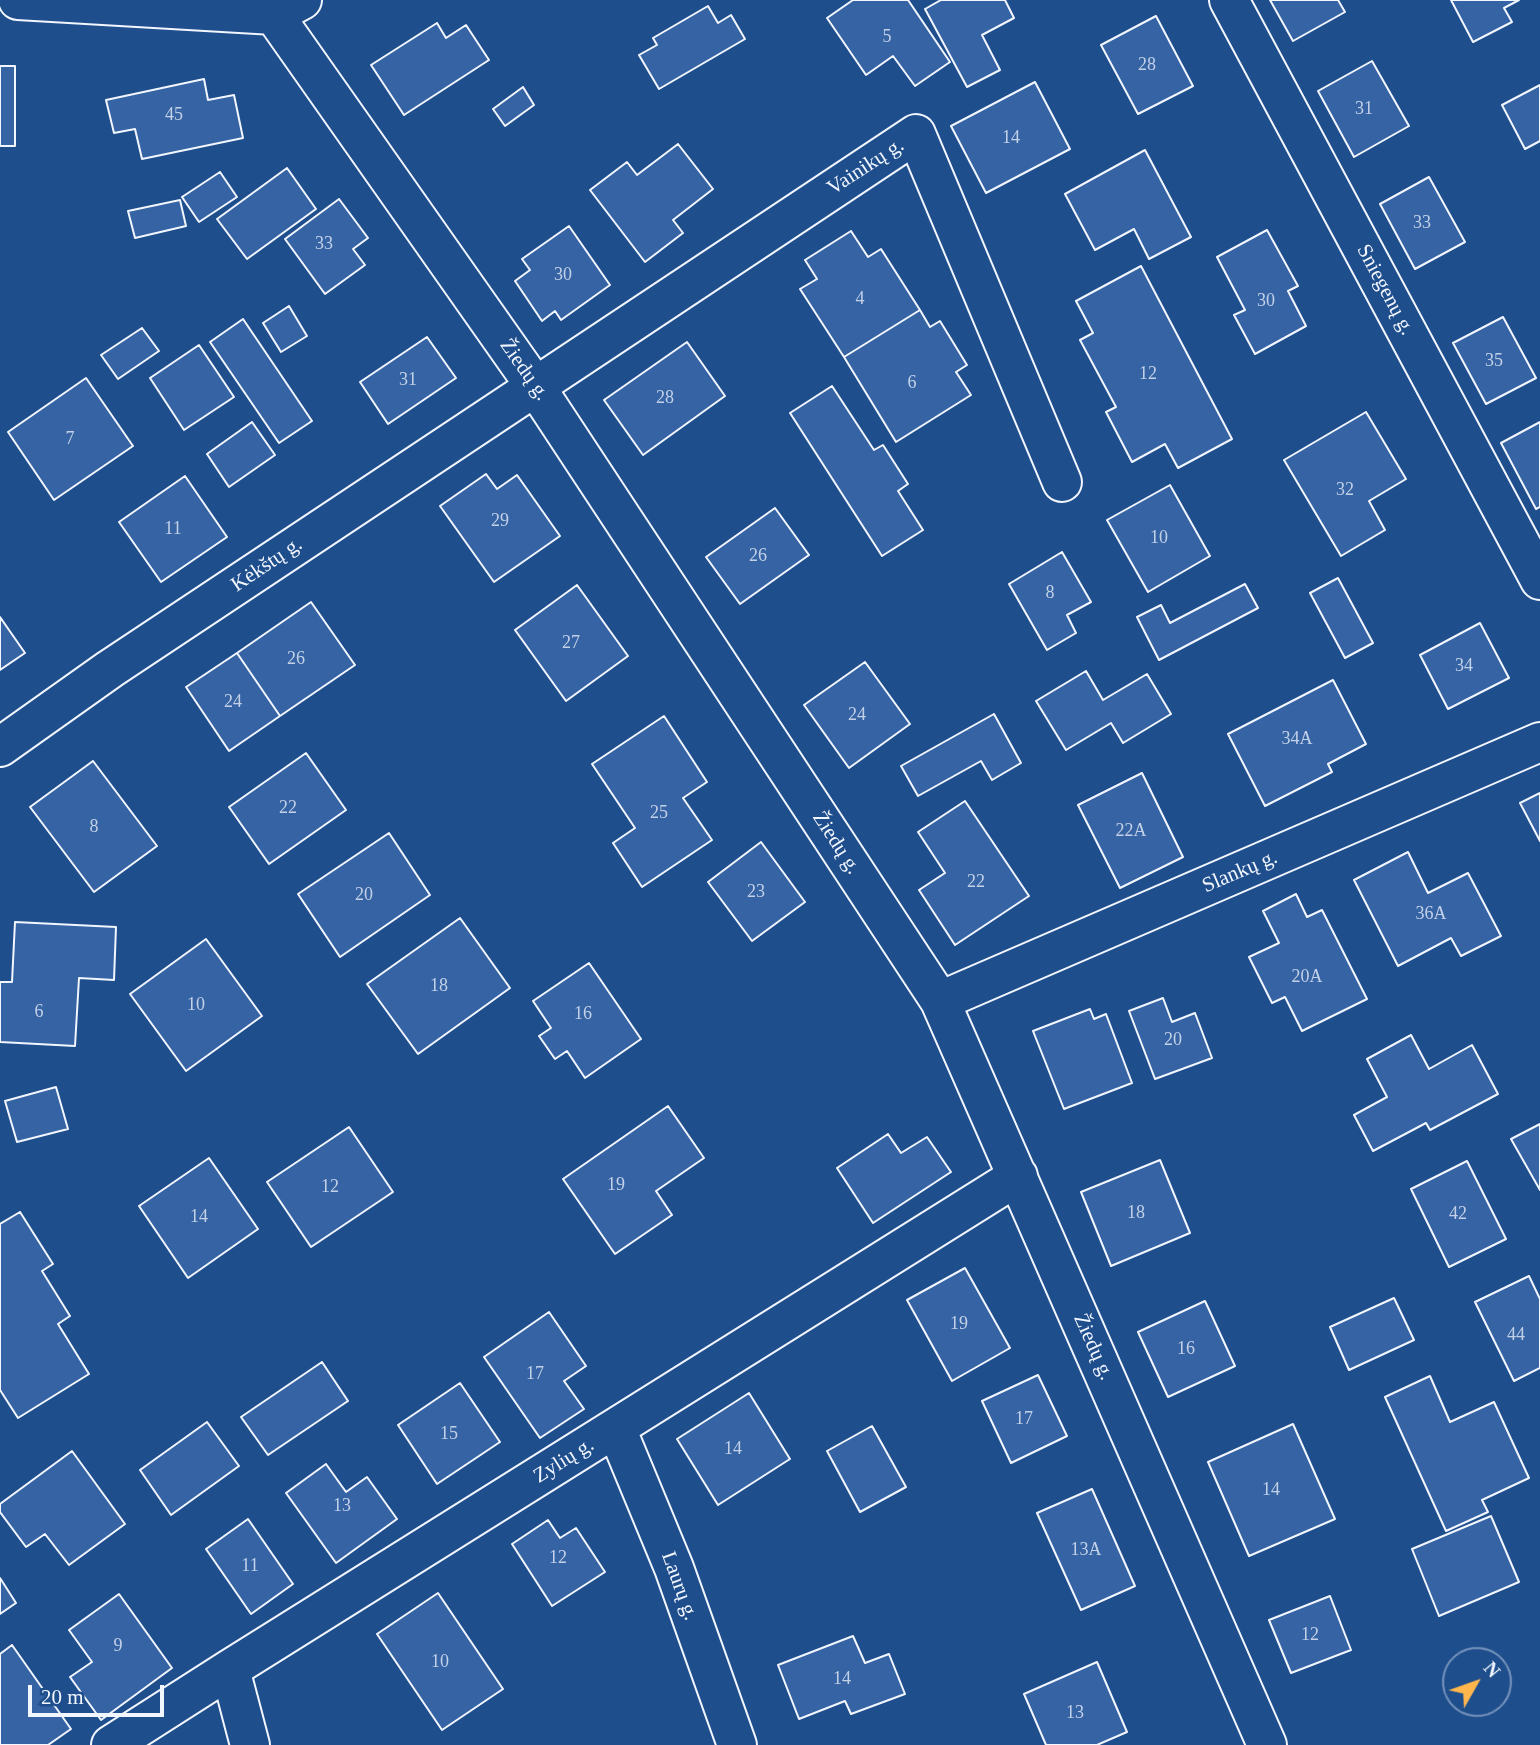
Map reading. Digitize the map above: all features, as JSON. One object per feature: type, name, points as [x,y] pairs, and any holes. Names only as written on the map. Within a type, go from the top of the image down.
[{"type":"street","points":[[18,0],[288,7]]},
{"type":"street","name":"Sniegenų g.","points":[[1229,0],[1540,580]]},
{"type":"street","name":"Žiedų g.","points":[[288,7],[940,1001],[1267,1745]]},
{"type":"street","name":"Vainikų g.","points":[[536,386],[916,134],[1062,482]]},
{"type":"street","name":"Kėkštų g.","points":[[0,747],[110,669],[536,386]]},
{"type":"street","name":"Slankų g.","points":[[940,1001],[1540,742]]},
{"type":"street","name":"Zylių g.","points":[[111,1745],[1018,1176]]},
{"type":"street","name":"Laurų g.","points":[[616,1429],[674,1568],[737,1745]]},
{"type":"street","points":[[230,1669],[250,1745]]},
{"type":"building","points":[[853,0],[908,0],[950,62],[915,86],[893,56],[866,75],[827,18]]},
{"type":"building","points":[[941,0],[1005,0],[1014,18],[982,35],[1000,70],[967,87],[925,9]]},
{"type":"building","points":[[1270,0],[1338,0],[1345,12],[1293,41]]},
{"type":"building","points":[[1451,0],[1519,0],[1504,8],[1512,22],[1473,42]]},
{"type":"building","points":[[708,6],[718,23],[731,15],[745,39],[659,89],[639,55],[657,45],[653,38]]},
{"type":"building","points":[[1156,16],[1193,86],[1138,114],[1101,45]]},
{"type":"building","points":[[437,23],[446,38],[466,25],[489,60],[404,115],[371,65]]},
{"type":"building","points":[[1372,61],[1409,126],[1354,157],[1318,91]]},
{"type":"building","points":[[0,66],[15,66],[15,146],[0,146]]},
{"type":"building","points":[[204,79],[208,100],[234,95],[243,138],[142,159],[135,129],[114,133],[106,100]]},
{"type":"building","points":[[1035,82],[1070,149],[986,193],[951,126]]},
{"type":"building","points":[[1540,85],[1540,141],[1525,149],[1502,105]]},
{"type":"building","points":[[523,87],[534,105],[505,126],[493,109]]},
{"type":"building","points":[[678,144],[713,189],[673,220],[683,233],[645,262],[590,190],[627,162],[637,175]]},
{"type":"building","points":[[1145,150],[1191,237],[1149,259],[1134,229],[1095,250],[1065,194]]},
{"type":"building","points":[[287,168],[316,209],[247,259],[217,219]]},
{"type":"building","points":[[220,172],[237,197],[199,222],[182,197]]},
{"type":"building","points":[[1429,177],[1465,242],[1415,269],[1380,204]]},
{"type":"building","points":[[339,199],[368,238],[353,249],[365,265],[325,294],[285,239]]},
{"type":"building","points":[[180,200],[186,226],[135,238],[128,211]]},
{"type":"building","points":[[569,226],[610,285],[561,320],[555,311],[542,321],[515,281],[530,270],[522,259]]},
{"type":"building","points":[[1267,230],[1298,286],[1288,291],[1306,326],[1255,354],[1234,315],[1245,310],[1217,257]]},
{"type":"building","points":[[851,231],[868,257],[881,249],[920,310],[844,357],[800,289],[817,279],[805,260]]},
{"type":"building","points":[[1141,266],[1232,439],[1178,468],[1165,444],[1132,462],[1106,412],[1116,407],[1080,340],[1093,333],[1076,301]]},
{"type":"building","points":[[289,306],[307,336],[281,352],[263,323]]},
{"type":"building","points":[[920,310],[930,327],[940,321],[967,365],[956,372],[971,395],[896,442],[844,357]]},
{"type":"building","points":[[1503,317],[1536,378],[1486,404],[1453,343]]},
{"type":"building","points":[[243,319],[312,421],[279,443],[210,342]]},
{"type":"building","points":[[142,328],[159,351],[118,379],[101,355]]},
{"type":"building","points":[[427,337],[456,378],[388,424],[360,382]]},
{"type":"building","points":[[687,342],[725,396],[643,455],[604,400]]},
{"type":"building","points":[[199,345],[234,397],[184,430],[150,378]]},
{"type":"building","points":[[86,378],[133,446],[54,500],[8,432]]},
{"type":"building","points":[[832,386],[874,450],[883,445],[908,484],[898,491],[923,530],[882,556],[790,413]]},
{"type":"building","points":[[1366,412],[1406,479],[1369,501],[1385,530],[1341,556],[1284,460]]},
{"type":"building","points":[[252,422],[275,455],[229,487],[207,454]]},
{"type":"building","points":[[1540,422],[1540,507],[1536,509],[1501,443]]},
{"type":"building","points":[[486,474],[497,489],[517,475],[560,536],[494,582],[440,506]]},
{"type":"building","points":[[185,476],[227,537],[161,582],[119,522]]},
{"type":"building","points":[[1170,485],[1210,556],[1148,592],[1107,520]]},
{"type":"building","points":[[775,508],[809,555],[740,604],[706,557]]},
{"type":"building","points":[[1062,552],[1091,602],[1067,615],[1076,633],[1047,650],[1009,584]]},
{"type":"building","points":[[1338,578],[1373,643],[1345,658],[1310,593]]},
{"type":"building","points":[[1245,584],[1258,608],[1159,660],[1137,617],[1161,605],[1170,623]]},
{"type":"building","points":[[577,585],[628,656],[566,701],[515,630]]},
{"type":"building","points":[[311,602],[355,665],[280,716],[237,653]]},
{"type":"building","points":[[0,617],[25,653],[0,670]]},
{"type":"building","points":[[1480,623],[1509,678],[1448,709],[1420,655]]},
{"type":"building","points":[[237,653],[280,716],[229,751],[186,687]]},
{"type":"building","points":[[865,662],[910,724],[849,768],[804,705]]},
{"type":"building","points":[[1086,671],[1103,700],[1147,674],[1171,714],[1123,743],[1111,723],[1066,750],[1036,701]]},
{"type":"building","points":[[1333,680],[1366,744],[1328,764],[1332,772],[1265,806],[1228,734]]},
{"type":"building","points":[[994,714],[1021,763],[992,780],[981,761],[918,796],[901,766]]},
{"type":"building","points":[[664,716],[707,782],[683,798],[712,840],[642,887],[613,843],[635,828],[592,764]]},
{"type":"building","points":[[306,753],[346,810],[269,864],[229,807]]},
{"type":"building","points":[[93,761],[157,846],[94,892],[30,807]]},
{"type":"building","points":[[1142,773],[1183,857],[1120,888],[1078,805]]},
{"type":"building","points":[[1540,793],[1540,841],[1520,803]]},
{"type":"building","points":[[965,801],[1029,896],[955,945],[919,890],[945,873],[918,832]]},
{"type":"building","points":[[389,833],[430,895],[340,957],[298,894]]},
{"type":"building","points":[[761,842],[805,902],[752,941],[708,882]]},
{"type":"building","points":[[1408,852],[1428,893],[1468,873],[1501,936],[1461,956],[1451,938],[1398,966],[1354,880]]},
{"type":"building","points":[[1296,894],[1307,917],[1322,910],[1367,999],[1302,1031],[1285,997],[1272,1003],[1249,957],[1279,943],[1263,911]]},
{"type":"building","points":[[460,918],[510,988],[418,1054],[367,984]]},
{"type":"building","points":[[15,922],[116,927],[114,980],[79,978],[75,1046],[0,1042],[0,982],[12,982]]},
{"type":"building","points":[[206,939],[262,1016],[186,1071],[130,994]]},
{"type":"building","points":[[589,963],[641,1039],[585,1078],[567,1051],[555,1059],[539,1036],[551,1028],[533,1001]]},
{"type":"building","points":[[1163,998],[1172,1022],[1195,1013],[1212,1058],[1155,1079],[1129,1011]]},
{"type":"building","points":[[1090,1009],[1094,1019],[1106,1014],[1132,1083],[1064,1109],[1033,1031]]},
{"type":"building","points":[[1411,1035],[1429,1069],[1472,1045],[1498,1094],[1430,1130],[1426,1123],[1373,1151],[1354,1115],[1387,1097],[1367,1059]]},
{"type":"building","points":[[56,1087],[68,1129],[17,1142],[5,1101]]},
{"type":"building","points":[[668,1106],[704,1158],[656,1191],[672,1215],[615,1254],[563,1179]]},
{"type":"building","points":[[1540,1124],[1540,1190],[1511,1139]]},
{"type":"building","points":[[349,1127],[393,1192],[311,1247],[267,1182]]},
{"type":"building","points":[[888,1134],[901,1153],[927,1137],[951,1172],[873,1223],[837,1168]]},
{"type":"building","points":[[209,1158],[258,1229],[188,1278],[139,1206]]},
{"type":"building","points":[[1160,1160],[1190,1233],[1111,1266],[1081,1192]]},
{"type":"building","points":[[1467,1161],[1506,1239],[1449,1267],[1411,1189]]},
{"type":"building","points":[[20,1212],[53,1264],[42,1271],[70,1316],[58,1324],[89,1374],[18,1418],[0,1390],[0,1224]]},
{"type":"building","points":[[965,1268],[1010,1348],[952,1381],[907,1300]]},
{"type":"building","points":[[1529,1276],[1540,1299],[1540,1368],[1514,1381],[1475,1302]]},
{"type":"building","points":[[1394,1298],[1414,1340],[1349,1370],[1330,1327]]},
{"type":"building","points":[[1205,1301],[1235,1366],[1168,1397],[1138,1332]]},
{"type":"building","points":[[549,1312],[586,1366],[564,1381],[584,1409],[540,1438],[484,1357]]},
{"type":"building","points":[[322,1362],[348,1401],[268,1455],[241,1417]]},
{"type":"building","points":[[1038,1375],[1067,1436],[1011,1463],[982,1401]]},
{"type":"building","points":[[1430,1376],[1450,1422],[1494,1402],[1529,1478],[1482,1500],[1488,1512],[1446,1531],[1385,1397]]},
{"type":"building","points":[[460,1383],[500,1442],[437,1484],[398,1425]]},
{"type":"building","points":[[749,1393],[790,1459],[718,1505],[677,1439]]},
{"type":"building","points":[[207,1422],[239,1466],[171,1515],[140,1470]]},
{"type":"building","points":[[1293,1424],[1335,1519],[1249,1556],[1208,1462]]},
{"type":"building","points":[[872,1426],[906,1487],[860,1512],[827,1451]]},
{"type":"building","points":[[72,1451],[125,1524],[69,1565],[45,1534],[26,1547],[0,1512],[0,1504]]},
{"type":"building","points":[[326,1464],[346,1492],[367,1477],[397,1519],[336,1563],[286,1493]]},
{"type":"building","points":[[1092,1489],[1135,1586],[1081,1610],[1037,1513]]},
{"type":"building","points":[[1491,1516],[1519,1582],[1439,1616],[1412,1549]]},
{"type":"building","points":[[248,1519],[293,1584],[251,1614],[206,1549]]},
{"type":"building","points":[[548,1520],[560,1538],[576,1528],[605,1572],[552,1606],[512,1544]]},
{"type":"building","points":[[0,1578],[16,1603],[0,1614]]},
{"type":"building","points":[[438,1593],[503,1689],[442,1730],[377,1634]]},
{"type":"building","points":[[119,1594],[172,1668],[101,1720],[70,1677],[92,1662],[69,1630]]},
{"type":"building","points":[[1330,1596],[1351,1650],[1291,1673],[1269,1620]]},
{"type":"building","points":[[853,1636],[865,1663],[889,1654],[905,1694],[851,1714],[845,1701],[799,1719],[778,1665]]},
{"type":"building","points":[[12,1645],[71,1729],[48,1745],[0,1745],[0,1654]]},
{"type":"building","points":[[1097,1662],[1127,1732],[1097,1745],[1046,1745],[1024,1694]]}]
